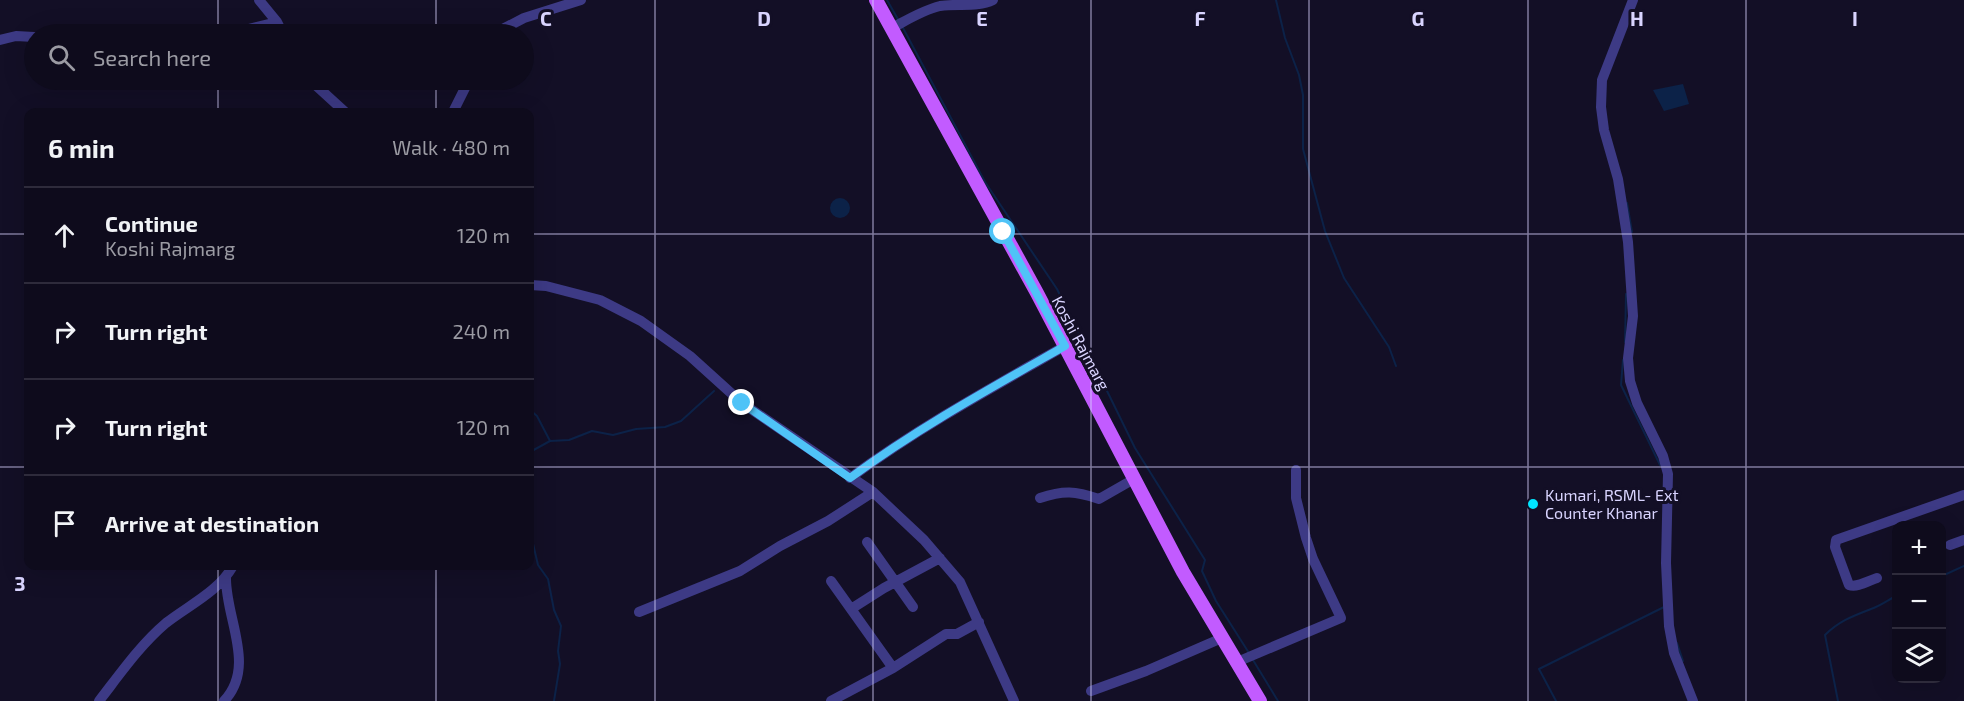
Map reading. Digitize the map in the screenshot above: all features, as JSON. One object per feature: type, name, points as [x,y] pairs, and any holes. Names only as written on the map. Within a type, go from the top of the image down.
[{"type":"main road","name":"Koshi Rajmarg","points":[[876,0],[898,25],[1183,572],[1260,701]]},
{"type":"street","points":[[259,0],[277,22],[269,24]]},
{"type":"street","points":[[512,24],[524,18],[581,0]]},
{"type":"street","points":[[898,25],[940,6],[985,4],[993,0]]},
{"type":"street","points":[[1633,0],[1602,80],[1601,107],[1604,130],[1618,179],[1628,242],[1633,316],[1628,358],[1630,381],[1637,404],[1663,456],[1668,474],[1665,563],[1669,626],[1674,654],[1693,701]]},
{"type":"street","points":[[0,39],[24,36]]},
{"type":"street","points":[[321,90],[341,108]]},
{"type":"street","points":[[455,108],[464,90]]},
{"type":"street","points":[[534,285],[546,286],[600,300],[641,321],[690,356],[742,403],[873,492],[924,540],[960,582],[1014,701]]},
{"type":"street","points":[[850,478],[945,414],[1065,346]]},
{"type":"street","points":[[1237,662],[1341,618],[1313,559],[1306,538],[1296,498],[1296,470]]},
{"type":"street","points":[[1040,498],[1061,491],[1081,493],[1099,499],[1134,479]]},
{"type":"street","points":[[639,612],[740,572],[873,492]]},
{"type":"street","points":[[1877,578],[1860,585],[1849,585],[1835,547],[1836,540],[1964,495]]},
{"type":"street","points":[[1950,545],[1964,540]]},
{"type":"street","points":[[867,542],[913,607]]},
{"type":"street","points":[[851,609],[940,558]]},
{"type":"street","points":[[99,701],[144,644],[166,623],[226,578],[231,570]]},
{"type":"street","points":[[224,701],[235,685],[240,663],[226,591],[226,578]]},
{"type":"street","points":[[831,581],[893,668]]},
{"type":"street","points":[[831,701],[893,668],[946,633],[957,634],[980,622]]},
{"type":"street","points":[[1091,691],[1146,671],[1222,638]]},
{"type":"water","points":[[1683,84],[1689,104],[1664,111],[1653,90]]},
{"type":"water","points":[[840,198],[847,201],[850,208],[847,215],[840,218],[833,215],[830,208],[833,201]]},
{"type":"waterway","points":[[887,0],[899,21]]},
{"type":"waterway","points":[[1276,0],[1285,38],[1299,75],[1303,95],[1303,149],[1325,231],[1344,278],[1389,347],[1396,366]]},
{"type":"waterway","points":[[902,26],[985,182],[1057,289],[1135,448],[1205,560],[1202,571],[1216,601],[1249,653]]},
{"type":"waterway","points":[[1627,203],[1632,232]]},
{"type":"waterway","points":[[1625,342],[1626,294]]},
{"type":"waterway","points":[[1623,360],[1621,385],[1660,465]]},
{"type":"waterway","points":[[534,450],[550,441],[569,440],[592,431],[613,435],[636,429],[665,427],[681,421],[714,391]]},
{"type":"waterway","points":[[534,413],[550,441]]},
{"type":"waterway","points":[[534,548],[538,565],[548,579],[554,610],[561,626],[558,651],[560,664],[554,701]]},
{"type":"waterway","points":[[1944,575],[1964,566]]},
{"type":"waterway","points":[[1838,701],[1825,635],[1847,619],[1892,598]]},
{"type":"waterway","points":[[1556,701],[1539,669],[1664,607]]},
{"type":"waterway","points":[[1677,643],[1683,661]]},
{"type":"waterway","points":[[1253,660],[1278,701]]},
{"type":"place","name":"Kumari, RSML- Ext Counter Khanar","points":[[1533,504]]},
{"type":"route","points":[[742,403],[850,478],[945,414],[1065,346],[1003,232]]}]
